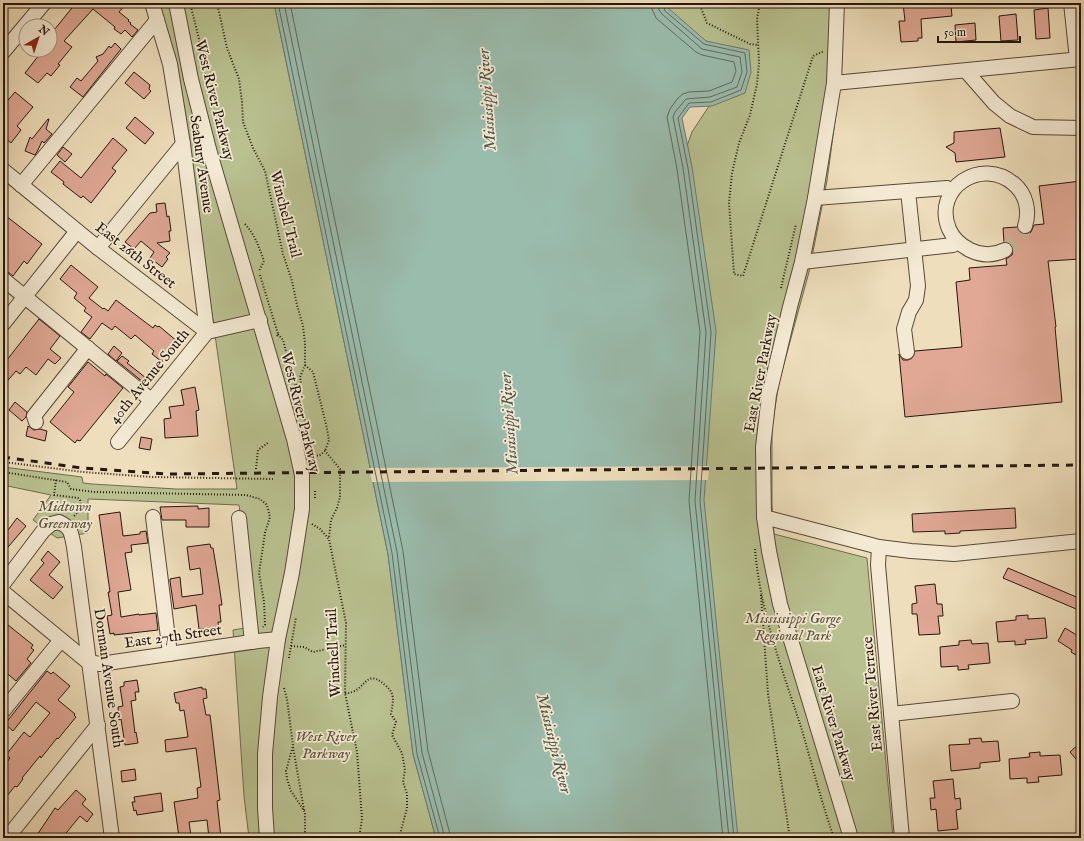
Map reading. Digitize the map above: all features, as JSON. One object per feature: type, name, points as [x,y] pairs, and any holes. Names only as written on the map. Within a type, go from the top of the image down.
[{"type":"street","points":[[3,52],[44,3]]},
{"type":"street","name":"Seabury Avenue","points":[[152,3],[170,64],[183,144],[207,332]]},
{"type":"street","name":"West River Parkway","points":[[176,3],[191,79],[210,153],[260,320],[294,439],[302,475],[302,509],[292,573],[278,639],[270,697],[266,754],[265,808],[267,838]]},
{"type":"street","name":"East River Parkway","points":[[837,3],[834,83],[802,262],[769,395],[763,447],[764,517],[769,551],[780,604],[851,838]]},
{"type":"street","points":[[834,83],[1079,59],[1071,3]]},
{"type":"street","points":[[21,185],[158,20]]},
{"type":"street","points":[[966,71],[994,103],[1010,116],[1033,127],[1081,128]]},
{"type":"street","points":[[98,248],[183,144]]},
{"type":"street","name":"East 26th Street","points":[[3,170],[98,248],[207,332]]},
{"type":"street","points":[[1005,250],[996,254],[985,255],[965,248],[956,240],[947,223],[946,211],[947,201],[952,191],[967,177],[977,174],[998,174],[1007,178],[1016,185],[1026,204],[1027,214],[1025,226]]},
{"type":"street","points":[[814,198],[947,188],[952,191]]},
{"type":"street","points":[[907,352],[904,329],[909,312],[916,300],[918,286],[908,191]]},
{"type":"street","points":[[3,324],[77,231]]},
{"type":"street","points":[[802,262],[953,245],[956,240]]},
{"type":"street","points":[[3,279],[151,400]]},
{"type":"street","points":[[207,332],[260,320]]},
{"type":"street","name":"40th Avenue South","points":[[118,442],[207,332]]},
{"type":"street","points":[[36,422],[34,416],[88,348]]},
{"type":"street","points":[[764,517],[879,547],[911,551],[954,554],[1081,541]]},
{"type":"street","points":[[153,518],[170,654]]},
{"type":"street","points":[[240,518],[252,642]]},
{"type":"street","points":[[3,584],[50,524],[69,522]]},
{"type":"street","name":"Dorman Avenue South","points":[[69,522],[74,546],[112,838]]},
{"type":"street","name":"East River Terrace","points":[[879,547],[878,565],[902,838]]},
{"type":"street","points":[[3,592],[88,662]]},
{"type":"street","name":"East 27th Street","points":[[88,662],[100,664],[278,639]]},
{"type":"street","points":[[3,711],[61,640]]},
{"type":"street","points":[[891,714],[1012,701]]},
{"type":"street","points":[[7,838],[98,725]]},
{"type":"path","points":[[190,3],[199,39],[208,94]]},
{"type":"path","name":"Winchell Trail","points":[[217,3],[228,48],[239,79],[243,122],[252,148],[265,171],[283,254],[292,281],[303,326],[305,365],[300,377],[301,384],[296,385]]},
{"type":"path","points":[[699,3],[707,23],[750,44],[758,45]]},
{"type":"path","points":[[760,3],[757,19],[757,84],[750,115],[739,143],[732,173],[729,203],[734,274],[743,276],[813,56],[823,51]]},
{"type":"path","points":[[243,217],[245,224],[259,245],[264,261],[259,271]]},
{"type":"path","points":[[278,334],[283,340],[314,455],[310,461]]},
{"type":"path","points":[[305,365],[313,372],[329,440],[325,451],[319,456],[314,455]]},
{"type":"path","points":[[256,469],[258,450],[269,442]]},
{"type":"path","name":"Winchell Trail","points":[[325,451],[340,469],[340,497],[337,508],[331,520],[329,539],[346,623],[345,693],[357,752],[362,819],[359,838]]},
{"type":"path","points":[[3,462],[83,472],[152,477],[273,479]]},
{"type":"path","points":[[3,472],[67,482],[71,489],[95,492],[246,496],[260,499],[267,505],[270,517],[265,533],[259,573],[264,602],[265,625]]},
{"type":"path","points":[[56,480],[54,495],[78,498],[80,500],[81,510],[69,522]]},
{"type":"path","points":[[312,524],[320,529],[329,539]]},
{"type":"path","points":[[755,548],[757,571],[783,674],[801,727],[834,838]]},
{"type":"path","points":[[761,589],[768,694],[791,838]]},
{"type":"path","points":[[291,646],[304,647],[313,652],[346,645]]},
{"type":"path","points":[[345,693],[351,693],[373,677],[378,679],[391,690],[393,698],[391,714],[396,722],[392,735],[402,753],[405,770],[403,782],[408,802],[399,838]]},
{"type":"path","points":[[284,687],[304,812],[305,838]]},
{"type":"path","points":[[293,746],[286,771],[287,779],[291,791],[304,812]]},
{"type":"green space","name":"West River Parkway","points":[[158,3],[274,3],[388,554],[413,754],[436,838],[249,838],[244,796],[233,630],[257,626],[239,505],[88,499],[88,533],[57,538],[33,520],[51,495],[3,485],[3,467],[82,477],[83,483],[92,484],[176,489],[237,489],[175,55]]},
{"type":"green space","name":"Mississippi Gorge Regional Park","points":[[658,3],[842,3],[838,98],[827,181],[809,272],[779,382],[772,427],[772,504],[774,534],[867,558],[893,838],[737,838],[697,507],[682,160],[692,132],[709,106],[737,92]]},
{"type":"water","name":"Mississippi River","points":[[274,3],[666,3],[668,8],[706,41],[749,50],[751,72],[745,93],[712,106],[690,107],[682,118],[692,167],[716,331],[704,500],[738,838],[436,838],[413,754],[388,554]]},
{"type":"pier","points":[[709,466],[708,480],[372,482],[369,468]]},
{"type":"building","points":[[76,3],[127,3],[119,12],[138,30],[132,37],[125,30],[121,34],[114,29],[115,27],[93,9],[64,41],[72,47],[58,64],[60,65],[51,76],[47,73],[38,83],[25,73],[37,58],[58,58],[58,25]]},
{"type":"building","points":[[903,3],[931,3],[932,7],[951,6],[952,16],[921,19],[922,38],[918,38],[918,41],[901,42],[899,21],[905,21]]},
{"type":"building","points":[[1048,8],[1050,38],[1036,39],[1034,10]]},
{"type":"building","points":[[1016,14],[1018,40],[1001,41],[999,16]]},
{"type":"building","points":[[975,23],[976,40],[956,42],[955,25]]},
{"type":"building","points":[[115,43],[121,49],[83,97],[70,87],[77,78],[81,81],[98,61],[96,57],[103,54],[109,46],[111,48]]},
{"type":"building","points":[[134,72],[150,85],[149,89],[151,91],[144,99],[125,83]]},
{"type":"building","points":[[15,92],[33,107],[17,126],[21,130],[11,143],[3,136],[3,106]]},
{"type":"building","points":[[135,117],[154,133],[145,144],[126,128]]},
{"type":"building","points":[[48,119],[46,129],[52,134],[44,143],[42,141],[35,155],[25,151],[30,137],[32,139]]},
{"type":"building","points":[[1000,128],[1005,157],[956,162],[955,153],[946,147],[954,143],[954,132]]},
{"type":"building","points":[[113,138],[127,150],[112,168],[116,171],[91,203],[83,196],[81,198],[63,184],[64,182],[51,172],[60,161],[81,178]]},
{"type":"building","points":[[63,147],[72,154],[65,162],[57,155]]},
{"type":"building","points":[[1081,181],[1081,259],[1048,261],[1056,327],[1062,402],[905,417],[899,354],[903,360],[908,360],[912,358],[915,351],[962,347],[956,282],[970,280],[969,268],[1007,265],[1006,259],[1012,255],[1013,251],[1010,243],[1004,242],[1003,228],[1017,227],[1019,232],[1027,234],[1031,232],[1034,225],[1044,224],[1039,186]]},
{"type":"building","points":[[165,203],[171,231],[169,231],[170,241],[157,243],[170,253],[166,257],[168,259],[162,267],[150,258],[154,252],[141,241],[134,249],[125,242],[150,213],[157,212],[156,204]]},
{"type":"building","points":[[6,216],[42,244],[27,264],[24,261],[13,276],[8,272],[3,271],[3,221]]},
{"type":"building","points":[[71,265],[98,287],[89,298],[103,309],[104,308],[108,311],[116,300],[153,328],[155,325],[158,327],[159,326],[178,342],[162,362],[152,354],[154,351],[135,335],[131,339],[115,326],[112,330],[102,323],[90,339],[81,332],[92,317],[84,311],[86,308],[74,298],[77,293],[60,279]]},
{"type":"building","points":[[39,319],[60,336],[50,349],[61,358],[55,364],[48,359],[36,375],[26,367],[20,374],[16,371],[3,386],[3,365]]},
{"type":"building","points":[[114,346],[122,353],[116,361],[108,354]]},
{"type":"building","points":[[122,356],[129,361],[127,363],[146,378],[143,382],[117,361]]},
{"type":"building","points":[[88,362],[123,388],[80,441],[77,440],[75,443],[50,422],[74,392],[68,387]]},
{"type":"building","points":[[195,387],[199,410],[196,411],[198,436],[165,438],[164,419],[171,418],[169,407],[184,405],[181,390]]},
{"type":"building","points":[[15,402],[27,412],[26,417],[22,421],[9,410]]},
{"type":"building","points":[[28,426],[34,430],[40,429],[47,431],[45,441],[26,436]]},
{"type":"building","points":[[141,437],[152,439],[150,450],[139,448]]},
{"type":"building","points":[[198,506],[198,509],[209,508],[209,527],[186,527],[186,520],[162,520],[160,507]]},
{"type":"building","points":[[1015,508],[1016,528],[960,531],[960,533],[945,534],[945,531],[913,532],[912,514]]},
{"type":"building","points":[[120,512],[123,536],[140,534],[140,532],[146,531],[148,543],[131,545],[132,552],[125,553],[131,590],[118,592],[121,617],[156,613],[158,630],[114,635],[114,633],[110,634],[107,616],[112,615],[108,592],[110,592],[99,515]]},
{"type":"building","points":[[17,518],[26,526],[3,553],[3,526],[8,530]]},
{"type":"building","points":[[210,544],[211,548],[213,548],[222,605],[219,605],[221,622],[218,622],[219,628],[204,631],[204,629],[199,629],[196,605],[174,609],[170,579],[180,577],[182,597],[203,594],[200,568],[190,570],[187,547]]},
{"type":"building","points":[[48,551],[60,562],[49,575],[63,587],[53,599],[30,580],[44,563],[41,560]]},
{"type":"building","points":[[1008,568],[1081,599],[1081,611],[1003,578]]},
{"type":"building","points":[[935,584],[937,604],[942,604],[943,616],[938,616],[940,634],[919,635],[917,614],[912,614],[912,604],[917,603],[915,586]]},
{"type":"building","points":[[1028,615],[1028,619],[1045,618],[1047,638],[1025,640],[1026,644],[1015,645],[1015,641],[998,642],[996,622],[1016,620],[1016,616]]},
{"type":"building","points":[[3,621],[33,645],[31,648],[34,650],[27,659],[31,663],[16,681],[3,670]]},
{"type":"building","points":[[1065,628],[1080,637],[1081,636],[1081,658],[1058,641]]},
{"type":"building","points":[[971,640],[972,644],[988,643],[990,663],[968,665],[969,669],[958,670],[958,666],[941,667],[940,647],[959,645],[959,641]]},
{"type":"building","points":[[47,671],[51,674],[53,672],[70,686],[58,700],[75,714],[74,715],[76,717],[41,758],[40,756],[22,778],[23,779],[17,787],[15,786],[3,801],[3,767],[10,758],[6,755],[24,732],[30,737],[50,713],[36,702],[13,731],[5,724]]},
{"type":"building","points":[[137,680],[139,692],[135,692],[136,700],[131,701],[135,733],[136,732],[138,743],[125,745],[121,719],[119,720],[118,707],[123,706],[120,687],[124,686],[124,682]]},
{"type":"building","points":[[202,687],[202,689],[206,689],[207,698],[203,699],[206,715],[210,715],[220,800],[217,801],[221,838],[209,838],[207,820],[189,822],[191,836],[179,837],[174,802],[198,798],[197,788],[201,787],[196,748],[166,752],[165,740],[188,737],[184,710],[180,711],[179,703],[176,703],[174,693]]},
{"type":"building","points":[[981,738],[982,742],[998,741],[1000,761],[980,763],[980,768],[951,771],[949,745],[970,744],[969,739]]},
{"type":"building","points":[[1081,742],[1081,765],[1070,752]]},
{"type":"building","points":[[1040,752],[1040,756],[1060,755],[1062,775],[1038,777],[1039,782],[1027,783],[1027,778],[1010,779],[1009,759],[1030,757],[1029,753]]},
{"type":"building","points":[[135,769],[136,780],[122,782],[121,771]]},
{"type":"building","points":[[953,779],[955,799],[960,798],[961,809],[956,810],[958,829],[938,831],[936,809],[931,810],[930,798],[935,798],[933,781]]},
{"type":"building","points":[[76,790],[86,799],[82,804],[93,814],[87,822],[80,816],[62,838],[35,838],[55,808],[58,810]]},
{"type":"building","points":[[161,793],[163,811],[137,815],[136,810],[134,811],[132,802],[135,802],[134,797]]},
{"type":"tunnel","points":[[1005,250],[1021,235],[1025,226]]},
{"type":"railway","points":[[3,457],[82,468],[167,474],[1081,465]]},
{"type":"park label","name":"Midtown Greenway","points":[[65,514]]}]
